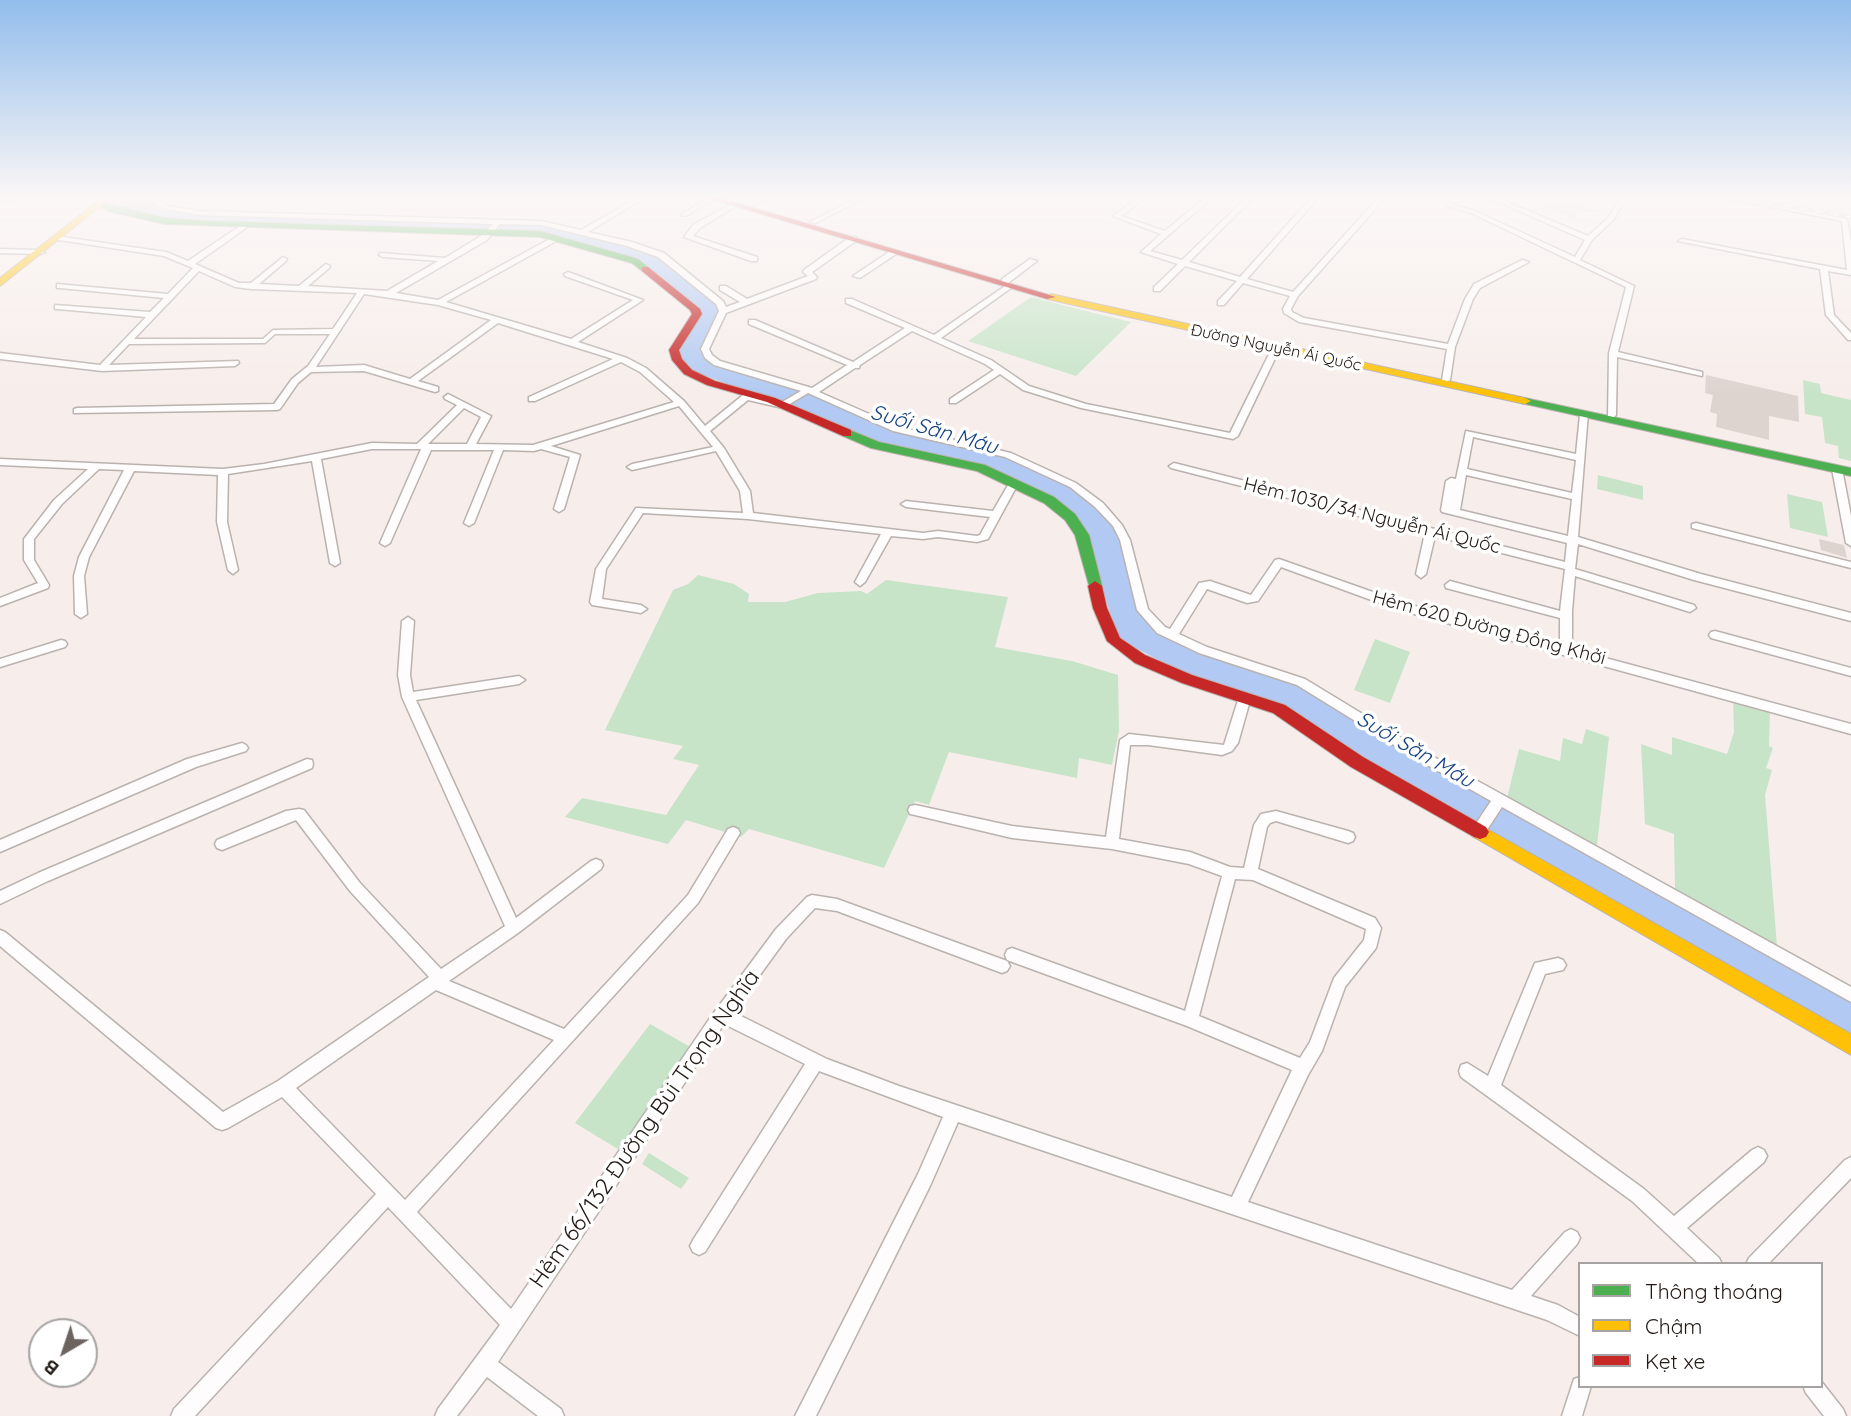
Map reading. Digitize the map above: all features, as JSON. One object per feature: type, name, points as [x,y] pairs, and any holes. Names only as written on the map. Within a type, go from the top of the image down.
[{"type":"street","points":[[0,283],[26,263]]},
{"type":"street","points":[[184,263],[233,284],[251,287],[390,293],[439,303],[621,359],[643,370],[681,403],[719,447],[745,491],[748,516]]},
{"type":"street","points":[[102,368],[153,315],[197,263]]},
{"type":"street","points":[[251,287],[279,263]]},
{"type":"street","points":[[390,293],[443,263]]},
{"type":"street","points":[[439,303],[510,263]]},
{"type":"street","points":[[637,263],[695,309],[696,314],[691,325],[676,343],[674,350],[677,359],[688,372],[711,383],[783,405],[876,445],[964,463],[1014,482],[1049,500],[1070,517],[1082,535],[1100,608],[1114,641],[1140,659],[1279,709],[1357,762],[1851,1045]]},
{"type":"street","points":[[672,263],[720,303],[723,311]]},
{"type":"street","points":[[819,263],[807,272],[813,277],[723,311],[705,349],[708,356],[733,370],[810,391],[896,429],[1008,455],[1073,485],[1099,505],[1117,525],[1125,540],[1143,610],[1161,630],[1203,650],[1301,682],[1500,799],[1851,995]]},
{"type":"street","points":[[857,276],[877,263]]},
{"type":"street","name":"Đường Nguyễn Ái Quốc","points":[[934,263],[1007,284],[1276,348],[1446,380],[1846,469]]},
{"type":"street","name":"Đường Nguyễn Ái Quốc","points":[[942,263],[1007,284],[1585,412]]},
{"type":"street","points":[[935,338],[1031,263]]},
{"type":"street","points":[[1180,263],[1295,295]]},
{"type":"street","points":[[1221,303],[1255,263]]},
{"type":"street","points":[[1324,263],[1295,295],[1287,309],[1288,313],[1302,320],[1451,347]]},
{"type":"street","points":[[1446,380],[1451,347],[1469,299],[1477,286],[1523,263]]},
{"type":"street","points":[[1580,263],[1630,286],[1613,354],[1610,418]]},
{"type":"street","points":[[1798,263],[1851,273]]},
{"type":"street","points":[[1157,289],[1183,264]]},
{"type":"street","points":[[300,289],[326,267]]},
{"type":"street","points":[[1824,268],[1830,315],[1851,338]]},
{"type":"street","points":[[568,274],[639,300],[572,342]]},
{"type":"street","points":[[60,286],[168,296]]},
{"type":"street","points":[[723,288],[746,302]]},
{"type":"street","points":[[77,411],[277,407],[295,381],[308,370],[362,291]]},
{"type":"street","points":[[849,301],[982,359],[1018,384],[1050,396],[1229,436],[1235,433],[1276,348]]},
{"type":"street","points":[[58,307],[153,315]]},
{"type":"street","points":[[411,382],[498,319]]},
{"type":"street","points":[[752,321],[856,366]]},
{"type":"street","points":[[704,432],[746,397],[783,405],[856,366],[911,328]]},
{"type":"street","points":[[128,342],[265,341],[273,332],[335,331]]},
{"type":"street","points":[[1613,354],[1699,374]]},
{"type":"street","points":[[0,356],[102,368],[235,363]]},
{"type":"street","points":[[532,399],[621,359]]},
{"type":"street","points":[[308,370],[364,368],[435,389]]},
{"type":"street","points":[[953,401],[1000,370]]},
{"type":"street","points":[[448,397],[486,416],[470,447]]},
{"type":"street","points":[[542,447],[681,403]]},
{"type":"street","points":[[384,543],[424,447],[463,404]]},
{"type":"street","points":[[1566,650],[1566,616],[1585,412]]},
{"type":"street","points":[[1581,458],[1469,433],[1460,484],[1451,481],[1446,510],[1573,540],[1698,577],[1851,617]]},
{"type":"street","points":[[0,462],[223,472],[264,467],[372,446],[542,447],[575,454],[559,509]]},
{"type":"street","points":[[468,523],[500,447]]},
{"type":"street","points":[[632,467],[719,447]]},
{"type":"street","points":[[316,457],[335,563]]},
{"type":"street","points":[[0,602],[44,585],[29,560],[29,539],[58,502],[97,466]]},
{"type":"street","name":"Hẻm 1030/34 Nguyễn Ái Quốc","points":[[1174,466],[1570,569]]},
{"type":"street","points":[[81,614],[79,576],[84,557],[131,467]]},
{"type":"street","points":[[1846,469],[1851,543]]},
{"type":"street","points":[[1462,471],[1577,497]]},
{"type":"street","points":[[223,472],[222,522],[233,570]]},
{"type":"street","points":[[641,609],[596,602],[601,569],[635,513],[645,508],[748,516],[923,537],[937,534],[977,540],[984,537],[994,514],[1014,482]]},
{"type":"street","points":[[906,504],[994,514]]},
{"type":"street","points":[[1696,526],[1851,565]]},
{"type":"street","points":[[1421,574],[1431,531]]},
{"type":"street","points":[[860,582],[888,532]]},
{"type":"street","name":"Hẻm 620 Đường Đồng Khởi","points":[[1172,635],[1203,586],[1210,585],[1247,599],[1254,598],[1279,562],[1400,606],[1851,729]]},
{"type":"street","points":[[1570,569],[1689,608]]},
{"type":"street","points":[[1450,585],[1566,616]]},
{"type":"street","points":[[408,621],[404,675],[408,697],[513,928]]},
{"type":"street","points":[[1715,635],[1851,672]]},
{"type":"street","points":[[0,663],[61,644]]},
{"type":"street","points":[[408,697],[519,680]]},
{"type":"street","points":[[1112,843],[1124,743],[1129,739],[1222,750],[1228,748],[1232,743],[1245,697]]},
{"type":"street","points":[[0,846],[192,763],[242,748]]},
{"type":"street","points":[[0,898],[307,764]]},
{"type":"street","points":[[1478,832],[1500,799]]},
{"type":"street","points":[[915,810],[1012,832],[1112,843],[1190,858],[1230,873],[1250,874],[1370,923],[1374,928],[1371,943],[1339,982],[1317,1046],[1302,1069],[1236,1207]]},
{"type":"street","points":[[222,844],[299,814],[355,887],[436,979],[566,1037]]},
{"type":"street","points":[[1250,874],[1261,825],[1266,818],[1276,816],[1348,838]]},
{"type":"street","points":[[406,1212],[693,899],[733,833]]},
{"type":"street","points":[[0,937],[219,1122],[285,1087],[436,979],[513,928],[596,865]]},
{"type":"street","points":[[1230,873],[1190,1020],[1301,1066],[1302,1069]]},
{"type":"street","name":"Hẻm 66/132 Đường Bùi Trọng Nghĩa","points":[[445,1416],[485,1364],[722,1015],[781,934],[812,901],[837,905],[1190,1020]]},
{"type":"street","points":[[1491,1089],[1540,968],[1558,965]]},
{"type":"street","points":[[722,1015],[816,1061],[953,1112],[1552,1312],[1578,1325]]},
{"type":"street","points":[[699,1247],[816,1061]]},
{"type":"street","points":[[1466,1071],[1638,1195],[1711,1262]]},
{"type":"street","points":[[285,1087],[511,1322]]},
{"type":"street","points":[[805,1416],[923,1180],[953,1112]]},
{"type":"street","points":[[1675,1227],[1758,1156]]},
{"type":"street","points":[[1757,1262],[1851,1166]]},
{"type":"street","points":[[181,1416],[388,1194]]},
{"type":"street","points":[[1515,1300],[1571,1238]]},
{"type":"street","points":[[485,1364],[554,1416]]},
{"type":"street","points":[[1572,1416],[1580,1388]]},
{"type":"street","points":[[1815,1388],[1836,1416]]},
{"type":"green space","points":[[1031,297],[1131,322],[1076,376],[968,341]]},
{"type":"green space","points":[[1803,380],[1820,384],[1821,393],[1851,400],[1851,461],[1839,458],[1838,446],[1825,443],[1822,417],[1805,414]]},
{"type":"green space","points":[[1598,475],[1643,486],[1643,500],[1597,489]]},
{"type":"green space","points":[[1787,494],[1822,502],[1828,537],[1790,528]]},
{"type":"green space","points":[[698,575],[734,584],[749,594],[748,602],[785,602],[818,593],[861,591],[867,594],[886,580],[1008,597],[995,647],[1072,661],[1118,675],[1119,731],[1112,765],[1079,758],[1077,778],[949,752],[929,805],[915,801],[884,868],[749,829],[741,837],[686,820],[668,844],[565,817],[582,798],[666,815],[699,765],[673,759],[683,746],[605,730],[673,590],[688,584]]},
{"type":"green space","points":[[1375,639],[1410,652],[1390,703],[1354,690]]},
{"type":"green space","points":[[1733,699],[1770,709],[1769,746],[1773,748],[1766,768],[1772,770],[1765,795],[1777,946],[1675,890],[1674,834],[1645,824],[1641,744],[1672,755],[1672,737],[1727,754],[1734,732]]},
{"type":"green space","points":[[1586,729],[1609,737],[1597,846],[1507,798],[1519,749],[1560,761],[1563,738],[1582,744]]},
{"type":"green space","points":[[650,1024],[694,1049],[621,1151],[575,1123]]},
{"type":"green space","points":[[649,1153],[689,1178],[681,1189],[642,1164]]},
{"type":"water","name":"Suối Săn Máu","points":[[642,263],[667,263],[716,304],[720,312],[701,350],[714,365],[808,393],[880,425],[1006,457],[1070,487],[1096,506],[1113,526],[1120,540],[1128,571],[1157,632],[1300,685],[1851,1001],[1851,1040],[1364,762],[1283,708],[1190,676],[1118,639],[1086,534],[1017,480],[893,448],[691,370],[680,359],[678,350],[700,314]]},
{"type":"building","points":[[1706,375],[1798,396],[1799,422],[1769,416],[1769,440],[1716,427],[1717,414],[1710,412],[1713,395],[1705,393]]},
{"type":"building","points":[[1819,539],[1844,545],[1847,558],[1821,550]]},
{"type":"traffic: fast","points":[[638,263],[645,269]]},
{"type":"traffic: fast","points":[[1525,401],[1851,472]]},
{"type":"traffic: fast","points":[[847,433],[875,445],[981,468],[1049,500],[1070,517],[1082,535],[1095,586]]},
{"type":"traffic: slow","points":[[0,283],[25,263]]},
{"type":"traffic: slow","points":[[1051,297],[1525,401]]},
{"type":"traffic: slow","points":[[1480,832],[1851,1045]]},
{"type":"traffic: jam","points":[[935,263],[1051,297]]},
{"type":"traffic: jam","points":[[645,269],[695,309],[697,314],[674,350],[677,360],[688,372],[711,383],[771,400],[847,433]]},
{"type":"traffic: jam","points":[[1095,586],[1100,608],[1114,641],[1140,659],[1187,679],[1279,709],[1357,762],[1480,832]]}]
